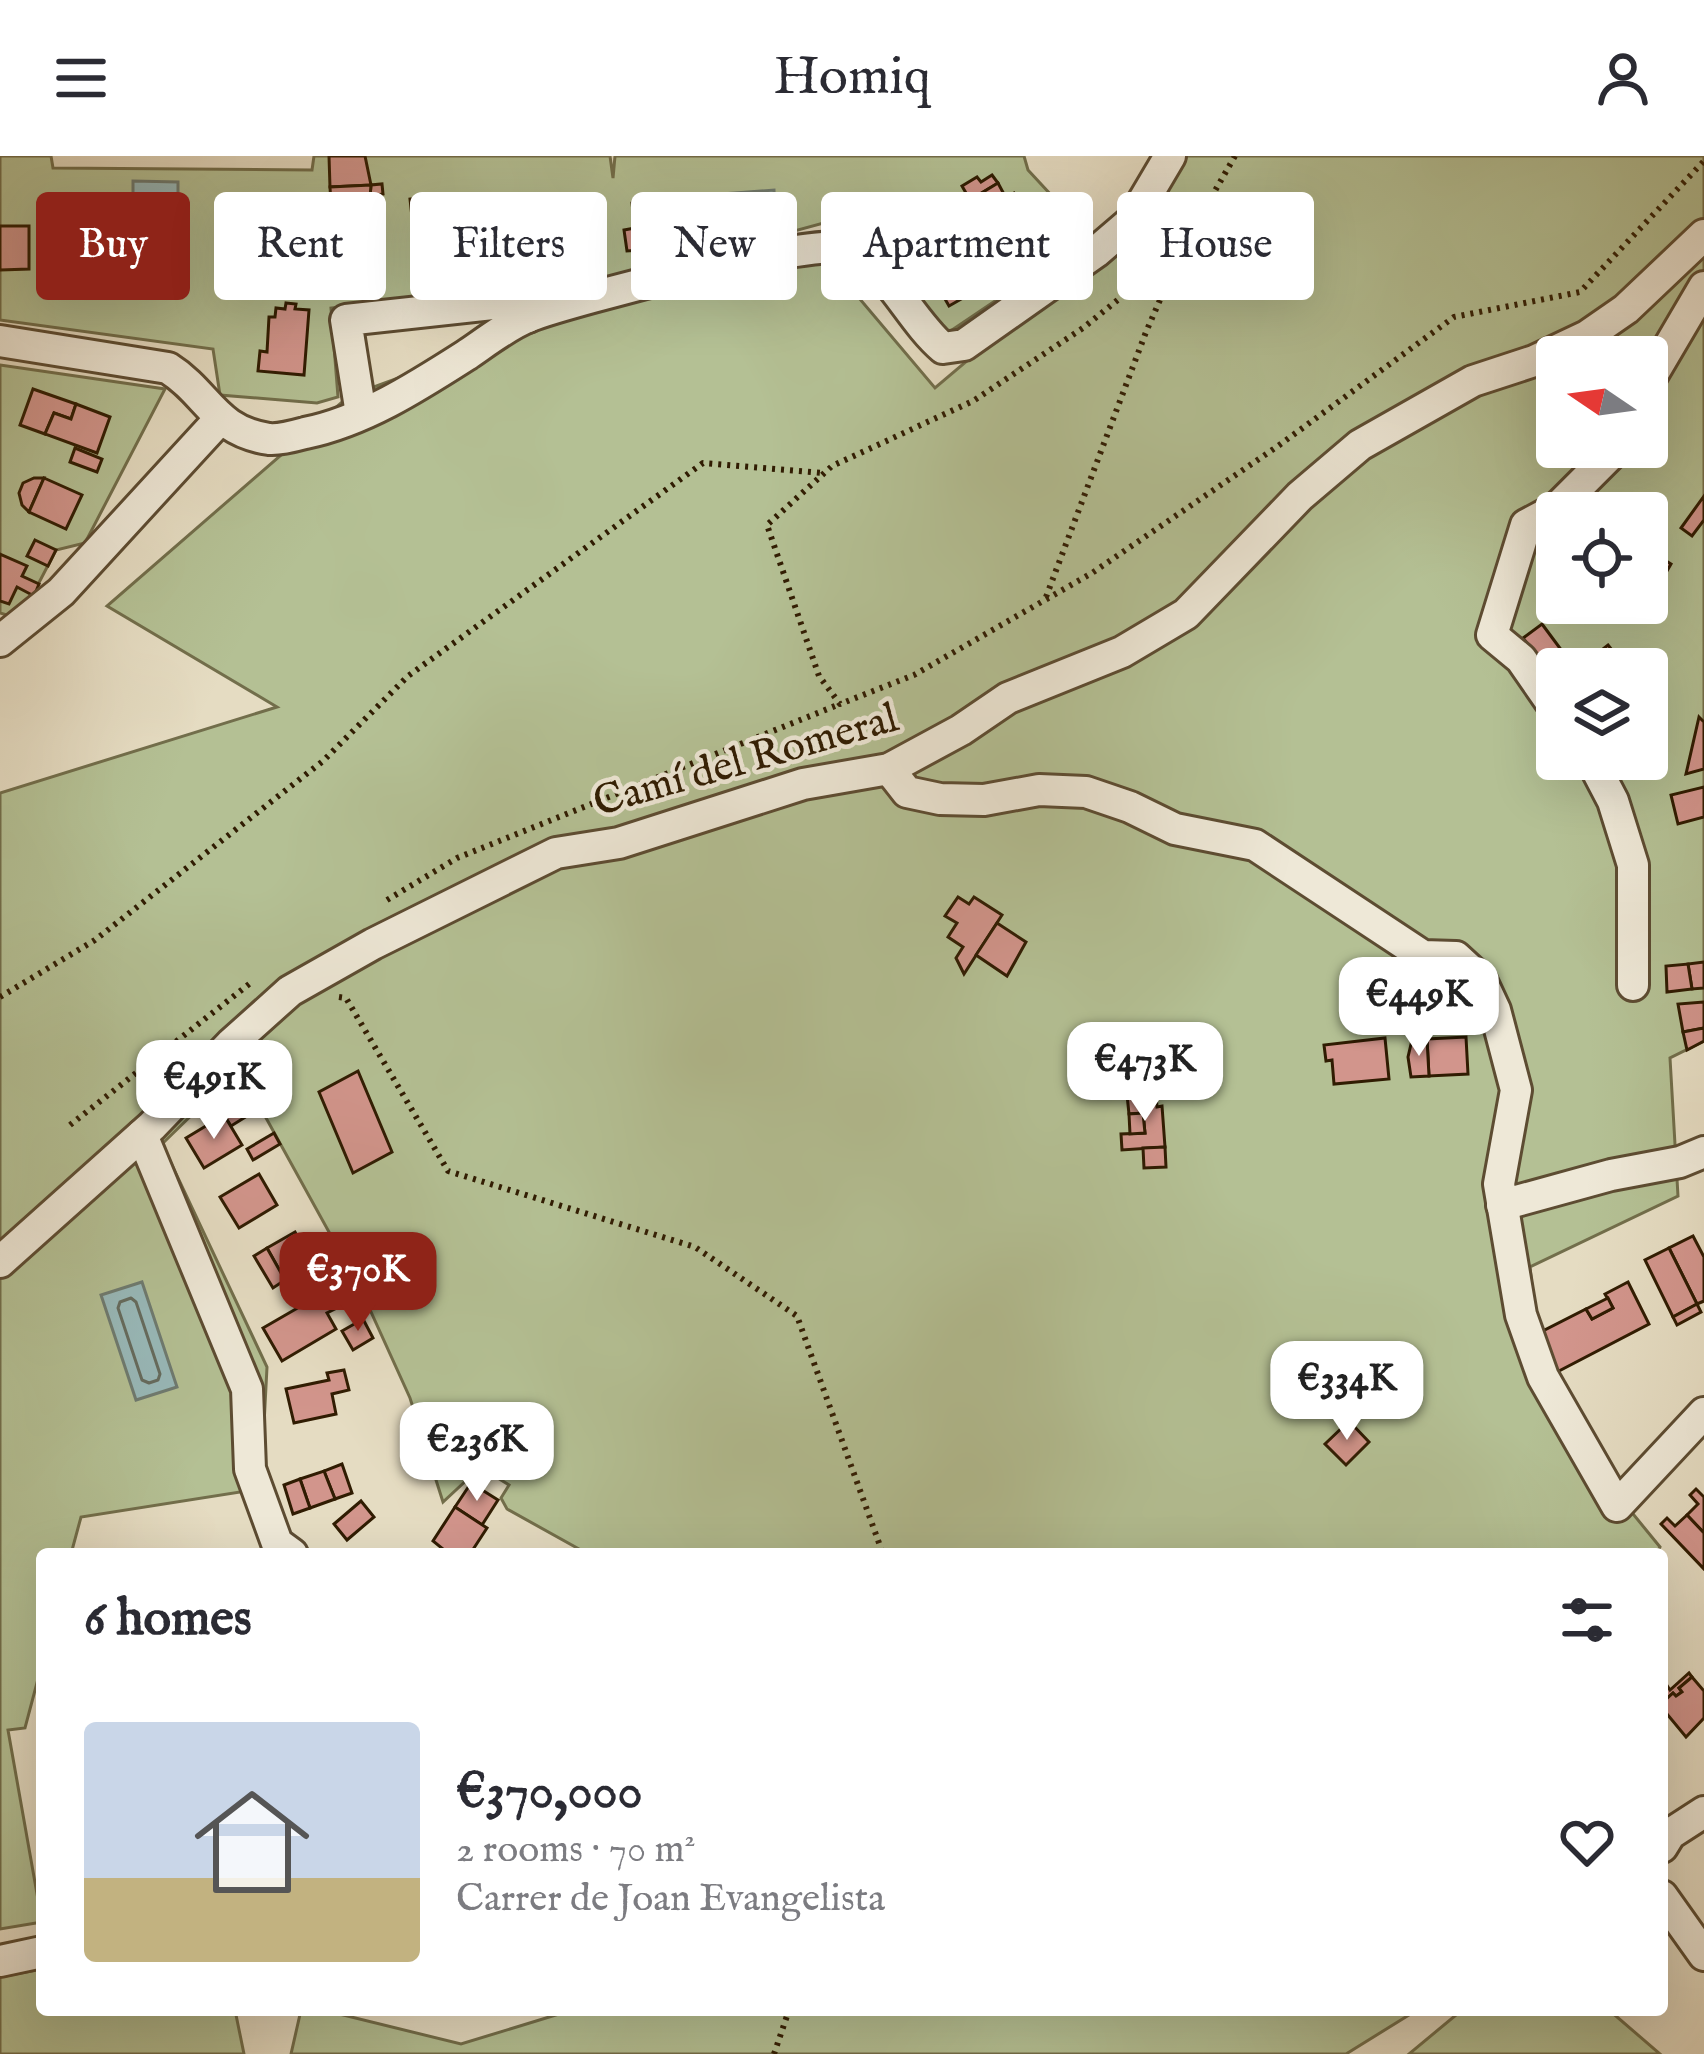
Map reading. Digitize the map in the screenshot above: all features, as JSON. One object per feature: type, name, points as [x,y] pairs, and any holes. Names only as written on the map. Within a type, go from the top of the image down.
[{"type":"street","points":[[0,341],[168,368],[191,382],[219,420],[273,440],[331,428],[361,414],[419,385],[528,317],[664,280],[820,246],[847,247],[882,278],[922,331],[943,348],[964,345],[1131,222],[1170,156]]},
{"type":"street","name":"Camí del Romeral","points":[[0,1262],[142,1135],[290,991],[556,853],[619,842],[802,784],[890,769],[1008,698],[1121,652],[1186,614],[1300,496],[1360,445],[1473,381],[1534,361],[1587,336],[1626,309],[1704,235]]},
{"type":"street","points":[[1668,348],[1704,287]]},
{"type":"street","points":[[361,414],[346,320],[520,301],[528,317]]},
{"type":"street","points":[[0,641],[61,592],[219,420]]},
{"type":"street","points":[[1536,681],[1521,659],[1492,634],[1526,525],[1569,498],[1598,468]]},
{"type":"street","points":[[890,769],[907,792],[940,799],[984,800],[1039,790],[1086,792],[1174,829],[1255,845],[1424,956],[1456,957],[1481,980],[1495,1010],[1516,1090],[1499,1184],[1521,1315],[1544,1377],[1617,1506],[1704,1413]]},
{"type":"street","points":[[1602,780],[1633,865],[1633,986]]},
{"type":"street","points":[[142,1135],[247,1389],[250,1469],[277,1543],[284,1548]]},
{"type":"street","points":[[1502,1205],[1704,1152]]},
{"type":"street","points":[[1668,1839],[1704,1812]]},
{"type":"street","points":[[1668,1904],[1704,1955]]},
{"type":"street","points":[[0,1961],[36,1953]]},
{"type":"path","points":[[1214,192],[1235,156]]},
{"type":"path","points":[[1118,300],[973,401],[824,472],[767,525],[818,676],[840,704],[914,676],[1092,573],[1454,316],[1580,292],[1704,161]]},
{"type":"path","points":[[1046,599],[1160,300]]},
{"type":"path","points":[[0,997],[95,940],[322,761],[407,676],[703,464],[824,472]]},
{"type":"path","points":[[246,986],[346,998],[448,1171],[695,1247],[797,1316],[881,1548]]},
{"type":"path","points":[[774,2054],[787,2016]]},
{"type":"green space","points":[[0,156],[51,156],[53,168],[312,170],[314,156],[610,156],[613,178],[615,156],[1024,156],[1028,170],[1048,192],[821,192],[821,224],[797,230],[797,192],[631,192],[631,275],[607,278],[607,192],[410,192],[410,299],[331,308],[338,397],[317,403],[220,395],[213,349],[0,320]]},
{"type":"green space","points":[[1179,156],[1704,156],[1704,1041],[1670,1058],[1678,1196],[1530,1267],[1537,1334],[1629,1509],[1660,1547],[577,1548],[507,1509],[501,1498],[509,1485],[488,1472],[543,1409],[443,1502],[410,1398],[361,1290],[239,1069],[162,1144],[267,1367],[266,1488],[81,1517],[73,1548],[36,1548],[36,1687],[25,1728],[8,1730],[36,1888],[36,1923],[0,1929],[0,793],[277,707],[107,606],[349,396],[631,292],[631,300],[797,300],[797,257],[821,253],[821,300],[861,300],[935,388],[1039,300],[1093,300],[1093,254],[1117,234],[1117,300],[1314,300],[1314,192],[1153,192]]},
{"type":"green space","points":[[920,300],[996,300],[949,332],[941,333]]},
{"type":"green space","points":[[0,365],[165,389],[85,543],[56,550],[20,619],[0,613]]},
{"type":"green space","points":[[36,1970],[36,2016],[236,2016],[244,2054],[0,2054],[0,1977]]},
{"type":"green space","points":[[300,2016],[347,2016],[461,2044],[552,2016],[1407,2016],[1346,2054],[291,2054]]},
{"type":"green space","points":[[1455,2016],[1616,2016],[1660,2054],[1409,2054]]},
{"type":"water","points":[[133,181],[178,182],[178,192],[133,192]]},
{"type":"water","points":[[142,1282],[177,1387],[136,1400],[101,1295]]},
{"type":"building","points":[[329,156],[365,156],[371,185],[330,187]]},
{"type":"building","points":[[992,175],[998,183],[983,192],[965,192],[962,186],[977,177],[981,182]]},
{"type":"building","points":[[371,185],[370,192],[330,192],[330,187]]},
{"type":"building","points":[[0,226],[29,226],[29,269],[0,270]]},
{"type":"building","points":[[631,229],[631,251],[627,251],[624,230]]},
{"type":"building","points":[[286,303],[309,310],[304,375],[258,371],[260,351],[267,352],[269,317],[275,317],[276,308],[285,309]]},
{"type":"building","points":[[33,389],[76,404],[71,419],[54,413],[45,434],[20,425]]},
{"type":"building","points":[[76,404],[110,417],[97,453],[45,434],[54,413],[71,419]]},
{"type":"building","points":[[75,448],[102,459],[97,472],[70,462]]},
{"type":"building","points":[[44,478],[29,512],[19,493],[23,483]]},
{"type":"building","points":[[44,478],[82,495],[66,529],[29,512]]},
{"type":"building","points":[[1704,496],[1704,520],[1692,536],[1681,528]]},
{"type":"building","points":[[35,540],[56,550],[48,566],[27,556]]},
{"type":"building","points":[[0,554],[27,566],[22,576],[39,584],[34,596],[17,587],[9,604],[0,601]]},
{"type":"building","points":[[1542,624],[1560,648],[1536,648],[1536,656],[1523,638]]},
{"type":"building","points":[[1699,717],[1704,722],[1704,769],[1686,774]]},
{"type":"building","points":[[1704,787],[1704,817],[1678,824],[1671,795]]},
{"type":"building","points":[[958,897],[969,904],[974,897],[1002,915],[964,974],[956,958],[963,947],[948,937],[957,923],[945,916]]},
{"type":"building","points":[[997,923],[1026,942],[1007,976],[976,955]]},
{"type":"building","points":[[1704,962],[1704,988],[1692,989],[1688,964]]},
{"type":"building","points":[[1688,964],[1692,989],[1667,992],[1666,966]]},
{"type":"building","points":[[1704,1002],[1704,1028],[1683,1032],[1678,1004]]},
{"type":"building","points":[[1704,1028],[1704,1041],[1687,1050],[1683,1032]]},
{"type":"building","points":[[1466,1037],[1468,1074],[1429,1076],[1427,1039]]},
{"type":"building","points":[[1385,1038],[1389,1079],[1334,1084],[1332,1060],[1326,1061],[1324,1045]]},
{"type":"building","points":[[1427,1039],[1429,1076],[1411,1077],[1412,1040]]},
{"type":"building","points":[[358,1071],[392,1152],[353,1173],[319,1092]]},
{"type":"building","points":[[1156,1094],[1157,1107],[1162,1106],[1165,1147],[1122,1150],[1121,1134],[1145,1133],[1143,1113],[1129,1114],[1127,1095]]},
{"type":"building","points":[[240,1105],[247,1116],[231,1126],[224,1115]]},
{"type":"building","points":[[1143,1113],[1145,1133],[1130,1134],[1129,1114]]},
{"type":"building","points":[[224,1115],[242,1145],[204,1168],[186,1138]]},
{"type":"building","points":[[274,1133],[280,1144],[253,1160],[247,1149]]},
{"type":"building","points":[[1165,1147],[1166,1167],[1144,1168],[1143,1148]]},
{"type":"building","points":[[259,1174],[277,1205],[239,1228],[220,1197]]},
{"type":"building","points":[[295,1232],[313,1264],[285,1280],[267,1248]]},
{"type":"building","points":[[1693,1236],[1704,1257],[1704,1301],[1697,1304],[1669,1248]]},
{"type":"building","points":[[267,1248],[285,1280],[273,1288],[254,1256]]},
{"type":"building","points":[[1669,1248],[1697,1304],[1673,1317],[1645,1260]]},
{"type":"building","points":[[341,1256],[345,1264],[320,1278],[316,1270]]},
{"type":"building","points":[[345,1264],[350,1274],[332,1284],[327,1274]]},
{"type":"building","points":[[1628,1282],[1649,1324],[1557,1372],[1537,1334],[1586,1309],[1592,1319],[1613,1308],[1605,1294]]},
{"type":"building","points":[[327,1291],[337,1308],[327,1313],[336,1329],[282,1361],[263,1328]]},
{"type":"building","points":[[1608,1298],[1613,1308],[1592,1319],[1586,1309]]},
{"type":"building","points":[[1697,1304],[1701,1312],[1677,1325],[1673,1317]]},
{"type":"building","points":[[363,1319],[373,1338],[353,1350],[342,1331]]},
{"type":"building","points":[[344,1370],[349,1390],[332,1394],[336,1414],[294,1423],[286,1389],[329,1380],[327,1373]]},
{"type":"building","points":[[1349,1421],[1369,1442],[1346,1465],[1325,1444]]},
{"type":"building","points":[[342,1464],[352,1493],[335,1499],[324,1471]]},
{"type":"building","points":[[324,1471],[335,1499],[310,1508],[300,1479]]},
{"type":"building","points":[[300,1479],[310,1508],[293,1514],[284,1485]]},
{"type":"building","points":[[471,1483],[498,1500],[482,1525],[455,1507]]},
{"type":"building","points":[[1696,1489],[1704,1497],[1704,1533],[1687,1515],[1698,1504],[1690,1495]]},
{"type":"building","points":[[361,1501],[374,1517],[347,1540],[334,1524]]},
{"type":"building","points":[[455,1507],[487,1528],[474,1548],[442,1548],[433,1541]]},
{"type":"building","points":[[1687,1515],[1704,1533],[1704,1569],[1661,1524],[1667,1518],[1675,1526]]},
{"type":"building","points":[[1689,1673],[1692,1677],[1676,1696],[1668,1698],[1668,1687],[1670,1690]]},
{"type":"building","points":[[1692,1677],[1704,1691],[1704,1718],[1686,1737],[1668,1715],[1668,1698],[1682,1692],[1679,1688]]}]
